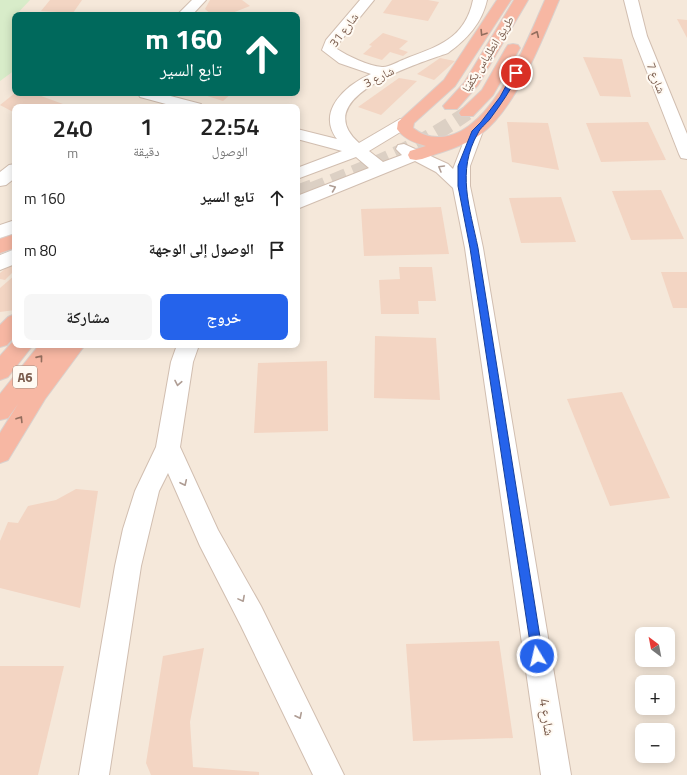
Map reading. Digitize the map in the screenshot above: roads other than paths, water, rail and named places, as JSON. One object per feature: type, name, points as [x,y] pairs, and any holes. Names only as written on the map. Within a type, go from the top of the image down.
[{"type":"highway","points":[[449,142],[430,143],[413,137],[405,129],[406,122],[450,83],[504,0]]},
{"type":"highway","name":"طريق انطلياس بكفيّا","points":[[451,106],[470,85],[521,0]]},
{"type":"highway","points":[[467,113],[488,92],[541,0]]},
{"type":"highway","points":[[416,156],[475,131],[484,123],[503,97],[529,49],[552,0]]},
{"type":"highway","points":[[0,247],[9,231]]},
{"type":"highway","points":[[0,339],[12,325]]},
{"type":"highway","name":"A6","points":[[0,371],[19,348]]},
{"type":"highway","name":"A6","points":[[0,411],[49,348]]},
{"type":"highway","points":[[0,452],[37,392],[72,348]]},
{"type":"street","points":[[187,12],[199,0]]},
{"type":"street","name":"شارع 31","points":[[367,0],[331,43],[329,50],[344,60],[384,73]]},
{"type":"street","name":"شارع 3","points":[[381,169],[347,141],[339,130],[336,118],[338,107],[345,97],[384,73],[443,50],[452,44],[460,37],[475,18],[480,0]]},
{"type":"street","name":"شارع 7","points":[[632,0],[640,36],[687,154]]},
{"type":"street","points":[[143,98],[178,104]]},
{"type":"street","points":[[300,172],[329,163],[383,139],[406,122]]},
{"type":"street","name":"شارع 4","points":[[475,131],[462,166],[461,186],[474,248],[556,775]]},
{"type":"street","points":[[300,135],[359,150]]},
{"type":"street","points":[[383,139],[442,168],[461,186]]},
{"type":"street","points":[[300,202],[416,156]]},
{"type":"street","points":[[0,181],[12,172]]},
{"type":"street","points":[[0,263],[12,257]]},
{"type":"street","points":[[94,775],[128,566],[136,529],[147,491],[168,447],[181,369],[187,348]]},
{"type":"street","points":[[168,447],[209,538],[251,616],[329,775]]},
{"type":"tunnel","points":[[311,190],[411,147],[467,113]]},
{"type":"tunnel","points":[[300,194],[313,189]]}]
